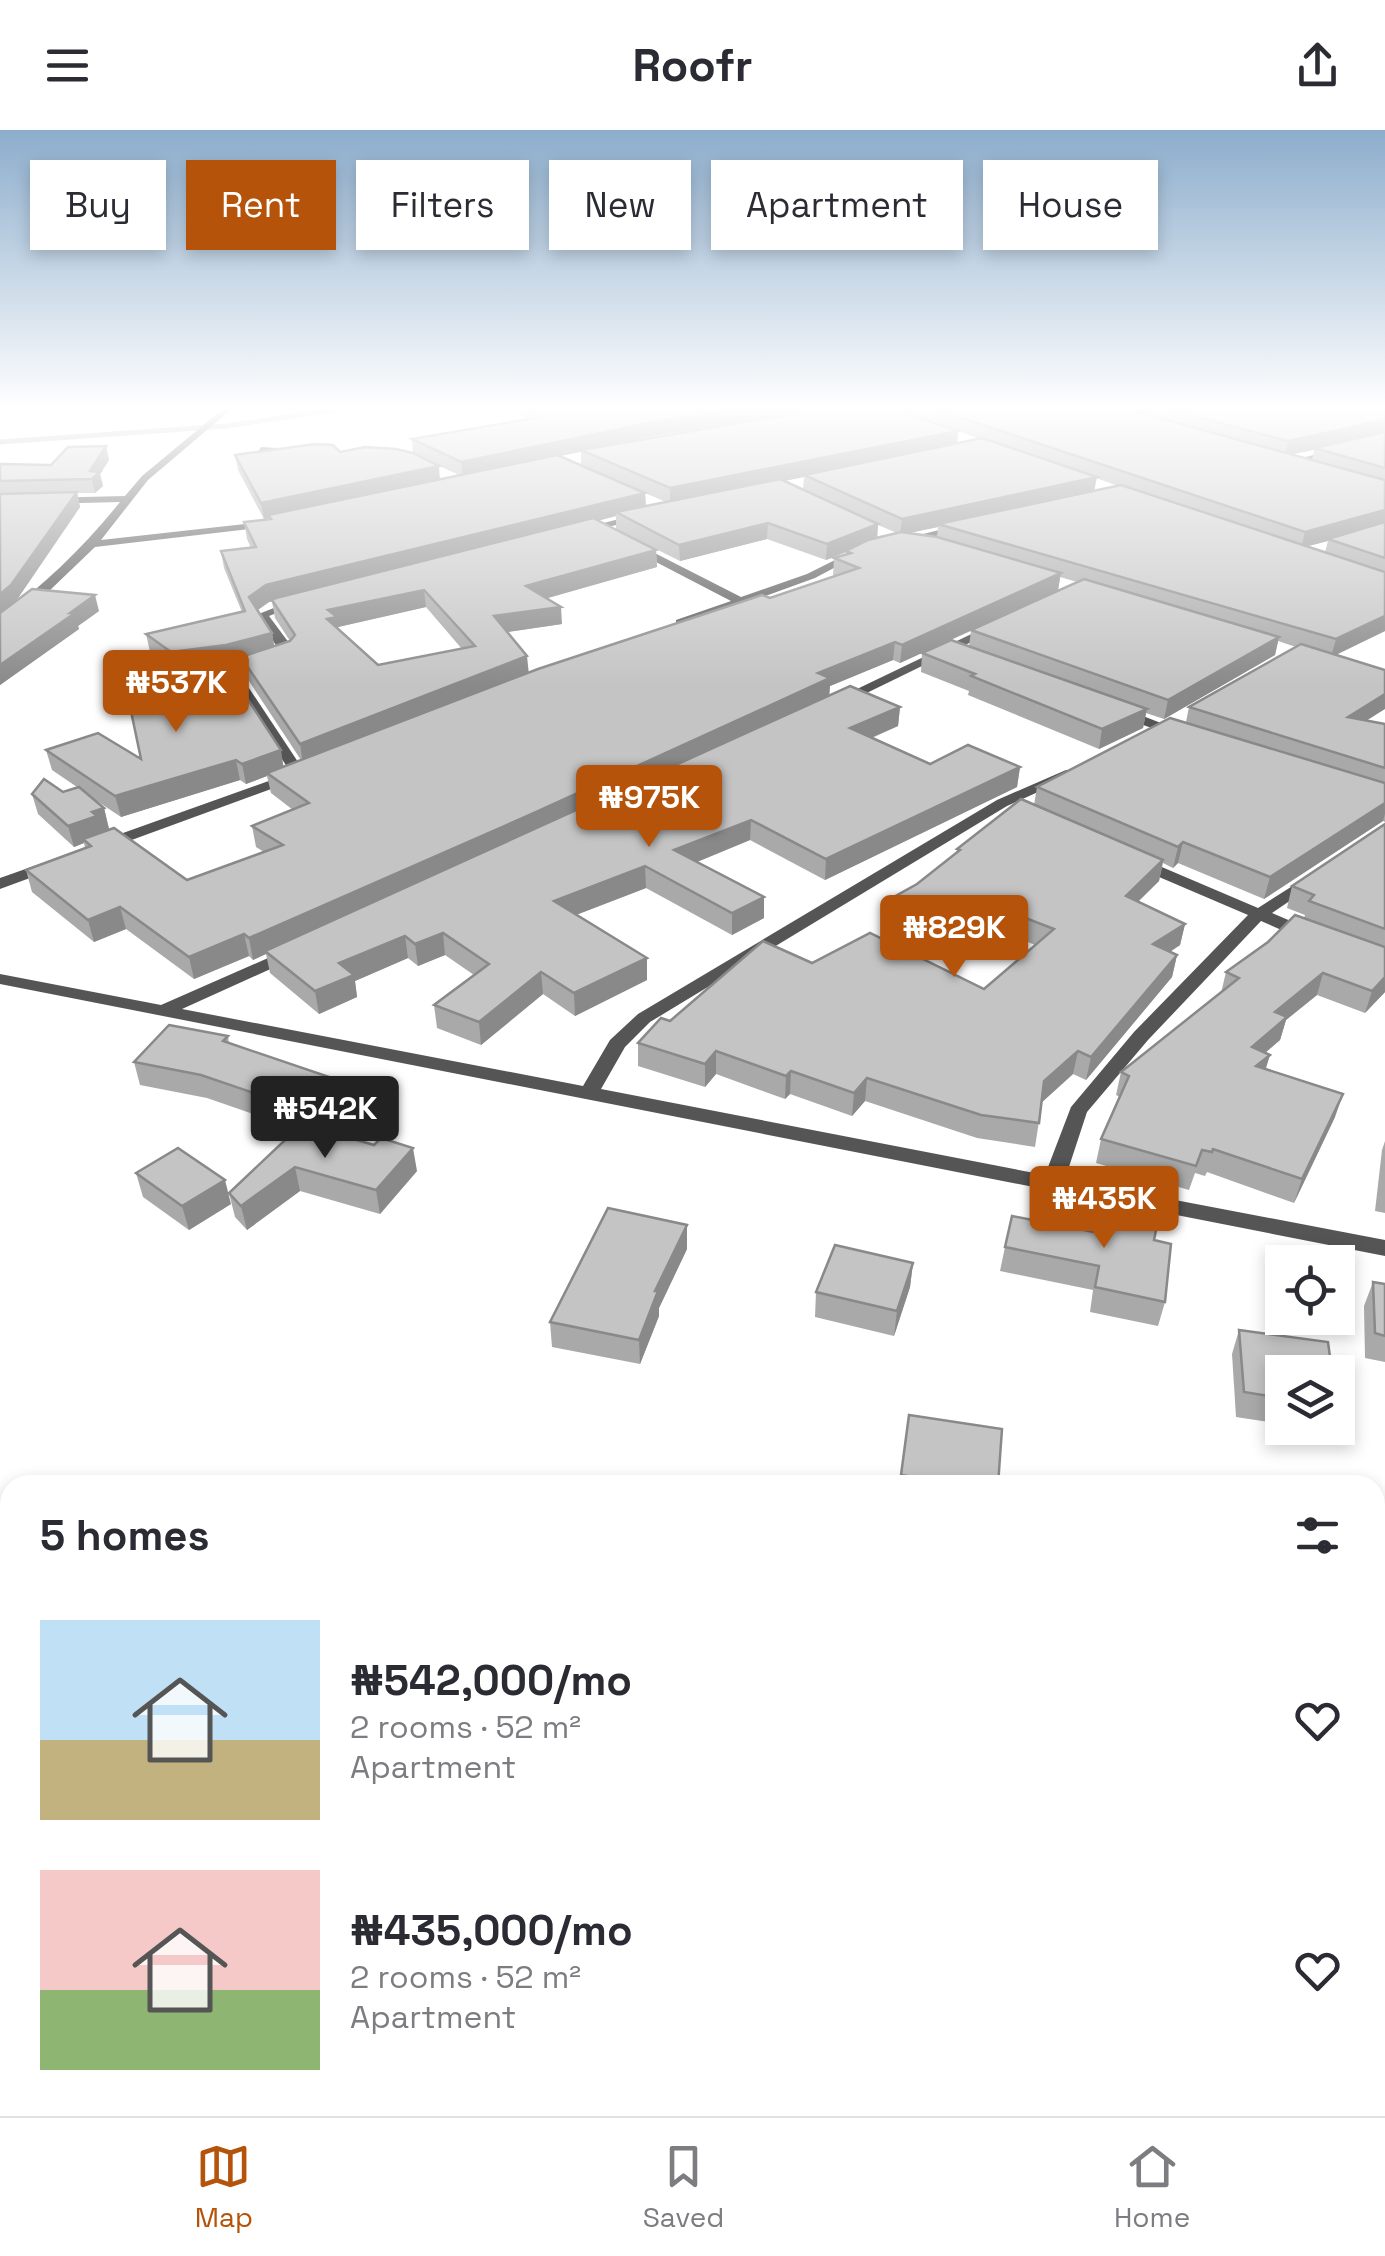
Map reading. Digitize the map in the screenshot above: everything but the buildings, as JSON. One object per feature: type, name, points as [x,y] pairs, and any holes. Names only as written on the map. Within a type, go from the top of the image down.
[{"type":"street","points":[[0,502],[84,501]]},
{"type":"street","points":[[0,624],[92,544],[126,501]]},
{"type":"street","points":[[559,536],[650,515]]},
{"type":"street","points":[[92,544],[286,521]]},
{"type":"street","points":[[595,526],[610,534]]},
{"type":"street","points":[[664,630],[811,576],[892,540],[971,526]]},
{"type":"street","points":[[892,540],[937,547]]},
{"type":"street","points":[[626,543],[738,600]]},
{"type":"street","points":[[115,686],[231,671],[286,656],[288,651],[262,615],[309,600]]},
{"type":"street","points":[[825,708],[1014,619]]},
{"type":"street","points":[[949,650],[967,656]]},
{"type":"street","points":[[231,671],[299,774]]},
{"type":"street","points":[[1112,708],[1202,740]]},
{"type":"street","points":[[1148,736],[1182,719]]},
{"type":"street","points":[[88,852],[317,768]]},
{"type":"street","points":[[589,1093],[617,1044],[644,1018],[1002,803],[1075,770]]},
{"type":"street","points":[[1002,803],[1021,811]]},
{"type":"street","points":[[1112,851],[1258,916],[1330,943]]},
{"type":"street","points":[[0,884],[70,858]]},
{"type":"street","points":[[1053,1182],[1078,1111],[1141,1036],[1258,916],[1337,862]]},
{"type":"street","points":[[163,1010],[306,946]]},
{"type":"street","points":[[0,979],[1385,1248]]}]
